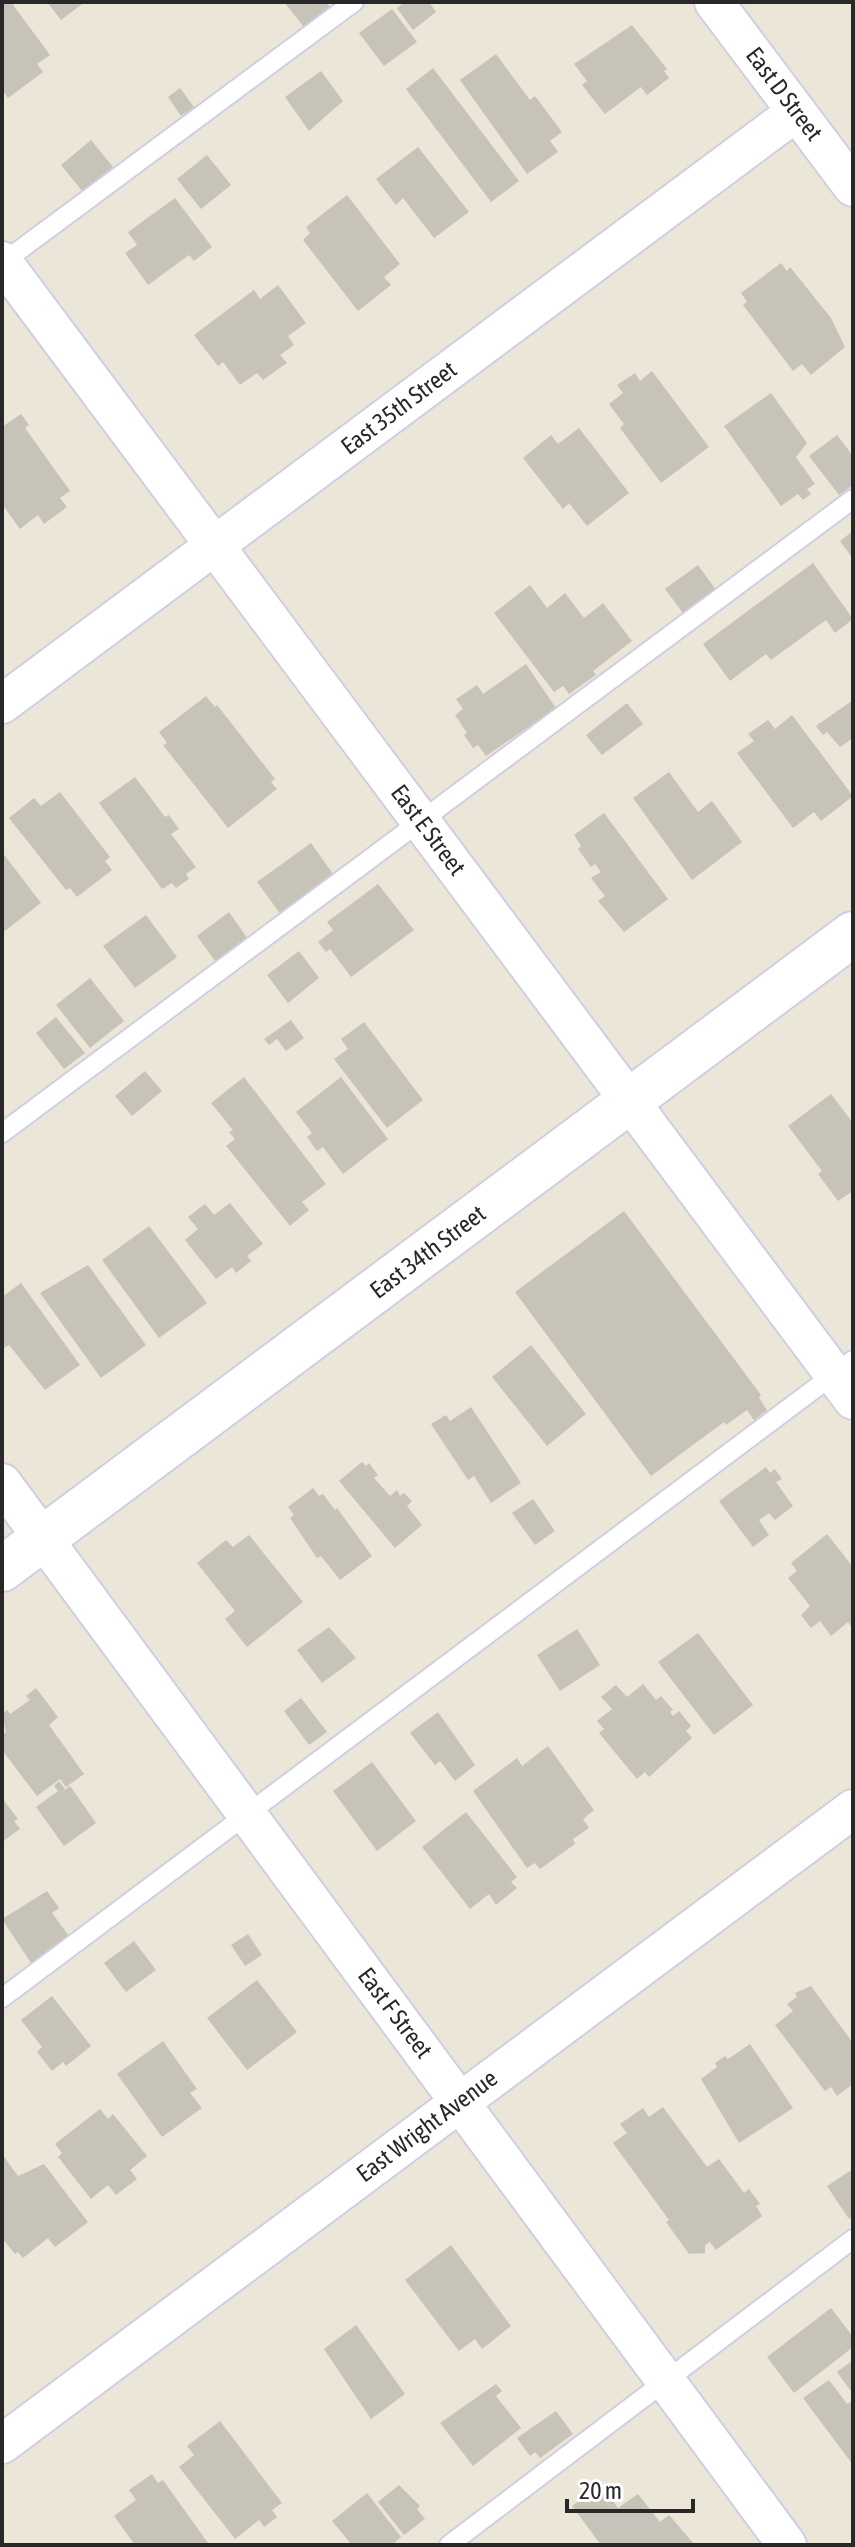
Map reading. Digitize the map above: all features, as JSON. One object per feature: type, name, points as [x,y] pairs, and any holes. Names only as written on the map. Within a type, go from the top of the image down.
[{"type":"street","name":"East D Street","points":[[714,2],[853,187]]},
{"type":"street","name":"East 35th Street","points":[[2,704],[796,112]]},
{"type":"street","name":"East E Street","points":[[2,262],[630,1101],[847,1378]]},
{"type":"street","name":"East 34th Street","points":[[2,1569],[853,934]]},
{"type":"street","name":"East F Street","points":[[2,1483],[787,2545]]},
{"type":"street","name":"East Wright Avenue","points":[[2,2444],[853,1809]]},
{"type":"lane","points":[[2,262],[354,2]]},
{"type":"lane","points":[[2,1133],[853,499]]},
{"type":"lane","points":[[2,1998],[247,1815],[847,1378]]},
{"type":"lane","points":[[449,2545],[853,2239]]},
{"type":"building","points":[[2,2],[11,2],[50,55],[37,64],[43,72],[8,98],[2,89]]},
{"type":"building","points":[[47,2],[85,2],[61,20]]},
{"type":"building","points":[[284,2],[326,2],[330,7],[304,27]]},
{"type":"building","points":[[405,2],[429,2],[436,12],[413,30],[397,8]]},
{"type":"building","points":[[392,9],[417,42],[384,66],[359,33]]},
{"type":"building","points":[[632,25],[667,69],[664,71],[669,78],[647,95],[641,87],[605,114],[582,85],[587,81],[574,64]]},
{"type":"building","points":[[496,54],[530,100],[535,96],[562,132],[550,141],[558,152],[527,174],[460,80]]},
{"type":"building","points":[[433,68],[519,181],[491,202],[406,89]]},
{"type":"building","points":[[321,71],[343,101],[309,131],[285,97]]},
{"type":"building","points":[[180,88],[194,107],[181,116],[168,97]]},
{"type":"building","points":[[91,140],[113,167],[83,192],[61,165]]},
{"type":"building","points":[[418,147],[469,212],[434,238],[403,198],[396,205],[376,179]]},
{"type":"building","points":[[207,155],[231,185],[201,209],[177,179]]},
{"type":"building","points":[[347,195],[400,264],[384,277],[391,285],[358,311],[303,240],[310,233],[306,227]]},
{"type":"building","points":[[175,198],[212,247],[194,261],[189,255],[148,285],[125,253],[137,245],[128,232]]},
{"type":"building","points":[[781,263],[787,271],[790,267],[831,318],[845,347],[811,375],[802,364],[793,371],[743,305],[747,302],[741,293]]},
{"type":"building","points":[[278,285],[306,323],[288,336],[294,345],[280,355],[287,363],[263,380],[257,373],[240,385],[223,362],[218,366],[194,335],[254,290],[260,299]]},
{"type":"building","points":[[652,371],[709,447],[661,483],[620,428],[624,424],[609,404],[623,393],[617,385],[635,373],[640,381]]},
{"type":"building","points":[[771,393],[807,443],[796,457],[815,484],[807,489],[811,494],[803,500],[798,494],[781,506],[724,426]]},
{"type":"building","points":[[21,414],[29,425],[25,428],[70,491],[60,498],[67,507],[44,524],[38,515],[20,529],[2,504],[2,427]]},
{"type":"building","points":[[579,428],[629,493],[587,526],[569,503],[563,509],[523,458],[551,435],[558,444]]},
{"type":"building","points":[[837,435],[853,456],[853,485],[839,495],[809,456]]},
{"type":"building","points":[[853,531],[853,559],[840,541]]},
{"type":"building","points":[[813,563],[853,619],[835,633],[826,620],[771,660],[766,654],[730,681],[703,644]]},
{"type":"building","points":[[698,565],[716,590],[683,613],[665,589]]},
{"type":"building","points":[[530,585],[547,608],[565,593],[584,618],[603,603],[632,641],[593,671],[596,675],[569,694],[563,686],[554,692],[494,613]]},
{"type":"building","points":[[526,664],[556,708],[486,756],[478,745],[473,748],[464,735],[467,733],[455,715],[463,709],[456,699],[477,685],[483,694]]},
{"type":"building","points":[[206,696],[215,707],[217,705],[275,779],[271,782],[277,789],[228,828],[163,745],[167,743],[159,732]]},
{"type":"building","points":[[853,700],[853,738],[840,747],[827,732],[823,735],[816,726]]},
{"type":"building","points":[[627,703],[643,724],[602,755],[586,735]]},
{"type":"building","points":[[792,715],[853,796],[821,821],[814,812],[793,828],[737,753],[754,741],[748,734],[768,720],[775,729]]},
{"type":"building","points":[[669,772],[698,812],[712,801],[742,842],[692,880],[633,798]]},
{"type":"building","points":[[135,777],[165,817],[169,815],[179,829],[171,834],[196,867],[186,874],[189,879],[176,888],[172,883],[162,889],[99,803]]},
{"type":"building","points":[[60,792],[110,857],[105,861],[112,870],[77,897],[70,888],[66,890],[9,818],[34,798],[41,806]]},
{"type":"building","points":[[604,813],[668,899],[624,932],[598,901],[605,896],[591,878],[601,872],[595,864],[591,867],[578,849],[581,846],[574,835]]},
{"type":"building","points":[[311,843],[335,877],[282,916],[257,882]]},
{"type":"building","points":[[2,852],[41,903],[2,933]]},
{"type":"building","points":[[378,884],[414,930],[351,977],[330,949],[326,952],[318,942],[333,930],[327,922]]},
{"type":"building","points":[[229,912],[250,942],[218,965],[197,936]]},
{"type":"building","points":[[146,915],[177,957],[135,988],[103,946]]},
{"type":"building","points":[[299,951],[319,978],[288,1003],[267,975]]},
{"type":"building","points":[[90,978],[124,1021],[90,1048],[56,1005]]},
{"type":"building","points":[[56,1017],[85,1053],[64,1069],[36,1033]]},
{"type":"building","points":[[291,1020],[304,1038],[286,1051],[277,1039],[269,1045],[264,1039]]},
{"type":"building","points":[[364,1022],[423,1100],[387,1128],[334,1059],[348,1049],[341,1039]]},
{"type":"building","points":[[145,1071],[162,1091],[132,1116],[115,1096]]},
{"type":"building","points":[[244,1077],[326,1184],[302,1202],[309,1210],[290,1226],[226,1146],[235,1139],[229,1132],[233,1130],[211,1103]]},
{"type":"building","points":[[341,1077],[388,1139],[343,1174],[323,1147],[317,1151],[307,1137],[312,1133],[296,1112]]},
{"type":"building","points":[[831,1094],[853,1123],[853,1191],[838,1201],[818,1174],[822,1171],[788,1126]]},
{"type":"building","points":[[230,1203],[263,1244],[247,1256],[251,1261],[236,1273],[232,1267],[216,1279],[185,1240],[198,1229],[188,1217],[205,1204],[214,1215]]},
{"type":"building","points":[[624,1211],[761,1395],[759,1398],[767,1410],[754,1420],[747,1410],[726,1425],[724,1422],[651,1476],[515,1292]]},
{"type":"building","points":[[149,1226],[207,1303],[159,1338],[102,1260]]},
{"type":"building","points":[[88,1265],[146,1345],[101,1378],[40,1293]]},
{"type":"building","points":[[21,1283],[80,1365],[45,1390],[9,1345],[2,1349],[2,1297]]},
{"type":"building","points":[[531,1345],[586,1414],[547,1446],[492,1377]]},
{"type":"building","points":[[471,1407],[521,1483],[491,1503],[474,1476],[468,1480],[431,1424],[446,1415],[450,1421]]},
{"type":"building","points":[[362,1462],[366,1466],[369,1463],[378,1475],[374,1478],[390,1496],[397,1490],[400,1496],[404,1493],[412,1501],[407,1506],[422,1525],[395,1548],[339,1481]]},
{"type":"building","points":[[766,1467],[770,1473],[775,1469],[782,1479],[776,1482],[793,1506],[775,1520],[769,1513],[759,1520],[769,1535],[753,1547],[719,1501]]},
{"type":"building","points":[[313,1488],[319,1496],[323,1494],[335,1510],[337,1508],[372,1556],[340,1580],[321,1556],[317,1558],[290,1518],[294,1515],[288,1507]]},
{"type":"building","points":[[533,1499],[555,1531],[535,1545],[512,1513]]},
{"type":"building","points":[[827,1534],[853,1567],[853,1629],[848,1622],[831,1636],[820,1621],[811,1628],[801,1615],[810,1606],[788,1578],[797,1571],[791,1563]]},
{"type":"building","points":[[249,1535],[303,1602],[247,1647],[225,1619],[235,1611],[197,1563],[226,1540],[233,1547]]},
{"type":"building","points":[[329,1627],[356,1658],[322,1683],[297,1650]]},
{"type":"building","points":[[577,1629],[600,1665],[560,1691],[537,1655]]},
{"type":"building","points":[[698,1633],[753,1705],[714,1735],[658,1662]]},
{"type":"building","points":[[643,1684],[656,1700],[661,1696],[673,1710],[670,1712],[673,1716],[679,1711],[691,1726],[686,1731],[692,1738],[649,1777],[645,1772],[637,1779],[599,1733],[604,1729],[597,1721],[612,1709],[601,1697],[616,1685],[627,1697]]},
{"type":"building","points":[[36,1688],[58,1717],[49,1725],[84,1774],[66,1787],[60,1779],[37,1796],[2,1750],[2,1735],[6,1732],[2,1714],[7,1710],[10,1714],[30,1700],[26,1696]]},
{"type":"building","points":[[301,1698],[327,1732],[309,1745],[284,1711]]},
{"type":"building","points":[[438,1712],[475,1765],[455,1781],[440,1761],[435,1765],[410,1733]]},
{"type":"building","points":[[548,1746],[594,1810],[583,1819],[589,1828],[573,1839],[575,1844],[540,1869],[535,1863],[527,1868],[473,1791],[517,1758],[522,1766]]},
{"type":"building","points":[[372,1762],[416,1821],[377,1851],[333,1791]]},
{"type":"building","points":[[59,1781],[65,1789],[62,1792],[70,1786],[96,1823],[64,1846],[36,1807],[58,1791],[54,1786]]},
{"type":"building","points":[[2,1798],[18,1819],[14,1821],[20,1829],[2,1842]]},
{"type":"building","points":[[466,1812],[517,1877],[511,1882],[517,1888],[496,1905],[489,1894],[470,1909],[422,1847]]},
{"type":"building","points":[[47,1891],[59,1908],[52,1913],[69,1936],[31,1963],[2,1919]]},
{"type":"building","points":[[248,1934],[262,1955],[245,1966],[231,1945]]},
{"type":"building","points":[[134,1941],[156,1970],[126,1992],[104,1963]]},
{"type":"building","points":[[257,1980],[297,2032],[247,2070],[207,2018]]},
{"type":"building","points":[[811,1986],[853,2043],[853,2084],[837,2096],[831,2087],[825,2091],[775,2025],[793,2011],[787,2004],[797,1997],[795,1993]]},
{"type":"building","points":[[52,1996],[91,2046],[66,2066],[63,2062],[52,2071],[37,2052],[42,2047],[21,2020]]},
{"type":"building","points":[[163,2041],[197,2089],[190,2093],[202,2108],[162,2137],[117,2074]]},
{"type":"building","points":[[750,2044],[793,2108],[739,2143],[701,2079],[717,2067],[715,2063],[725,2056],[728,2059]]},
{"type":"building","points":[[663,2107],[707,2167],[719,2159],[744,2193],[749,2189],[760,2204],[756,2206],[762,2216],[716,2250],[710,2242],[705,2245],[705,2253],[689,2254],[666,2222],[669,2220],[613,2143],[627,2133],[620,2124],[643,2108],[649,2117]]},
{"type":"building","points":[[100,2109],[108,2119],[113,2114],[147,2156],[130,2170],[137,2179],[116,2195],[108,2185],[91,2199],[58,2157],[62,2153],[55,2144]]},
{"type":"building","points":[[2,2154],[18,2176],[44,2164],[88,2222],[55,2247],[48,2238],[23,2258],[18,2252],[15,2254],[2,2238]]},
{"type":"building","points":[[853,2169],[853,2216],[849,2219],[827,2186]]},
{"type":"building","points":[[451,2245],[511,2326],[482,2349],[475,2339],[459,2351],[405,2280]]},
{"type":"building","points":[[831,2308],[853,2337],[853,2347],[794,2393],[767,2357]]},
{"type":"building","points":[[356,2325],[405,2394],[371,2419],[324,2349]]},
{"type":"building","points":[[853,2360],[853,2394],[837,2372]]},
{"type":"building","points":[[829,2380],[847,2404],[853,2400],[853,2465],[803,2398]]},
{"type":"building","points":[[496,2384],[502,2391],[496,2396],[521,2428],[473,2466],[440,2423]]},
{"type":"building","points":[[556,2411],[573,2434],[540,2458],[535,2452],[530,2456],[517,2438]]},
{"type":"building","points":[[220,2421],[282,2503],[272,2510],[277,2517],[264,2527],[259,2520],[235,2539],[179,2467],[194,2455],[187,2446]]},
{"type":"building","points":[[152,2474],[158,2483],[163,2480],[208,2543],[135,2545],[114,2516],[136,2500],[129,2490]]},
{"type":"building","points":[[399,2485],[420,2506],[417,2509],[425,2519],[404,2535],[378,2502]]},
{"type":"building","points":[[601,2485],[618,2508],[638,2494],[660,2522],[669,2515],[695,2545],[601,2545],[572,2506]]},
{"type":"building","points":[[367,2493],[401,2537],[392,2545],[352,2545],[332,2521]]}]
